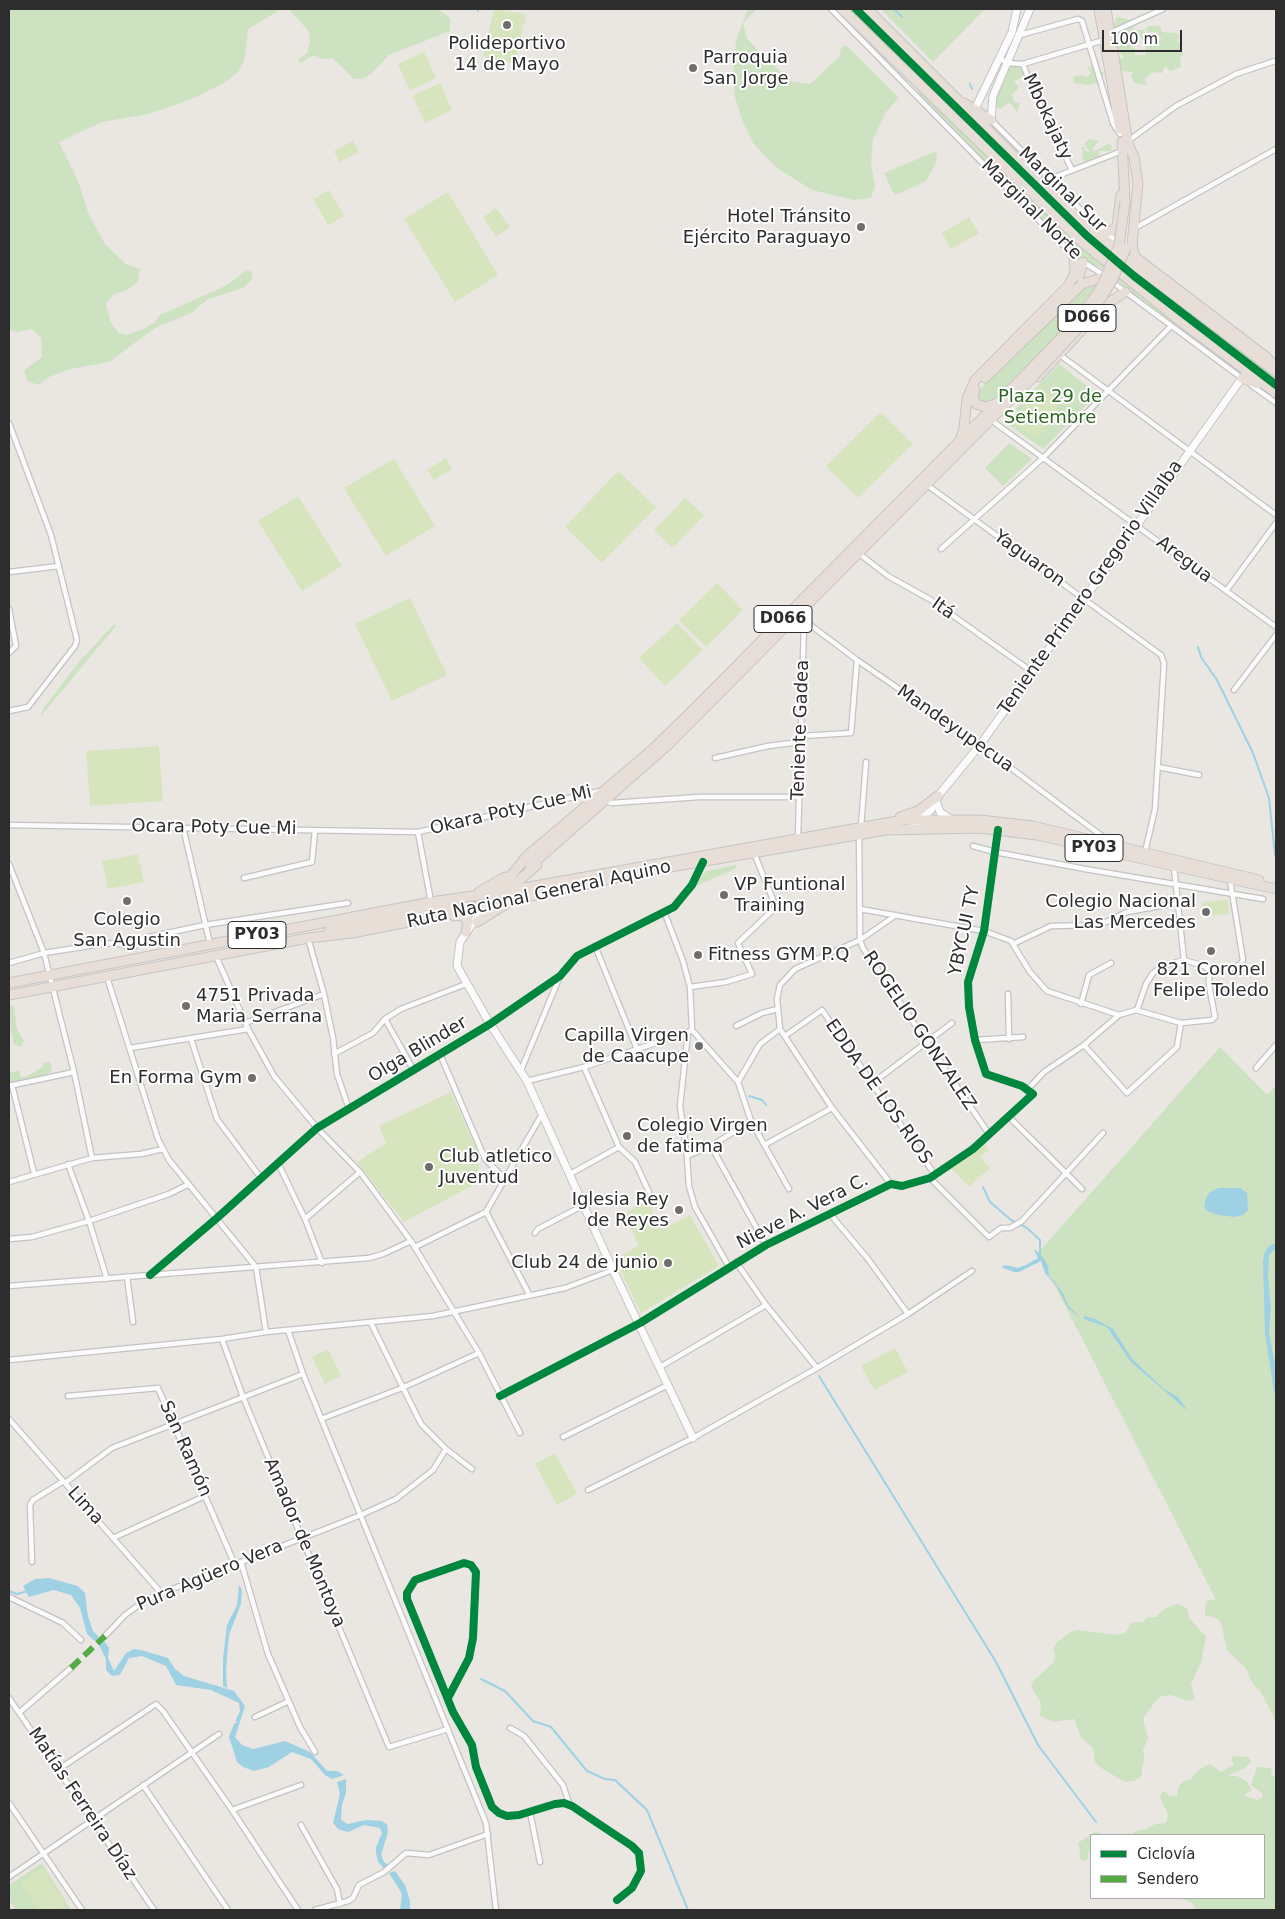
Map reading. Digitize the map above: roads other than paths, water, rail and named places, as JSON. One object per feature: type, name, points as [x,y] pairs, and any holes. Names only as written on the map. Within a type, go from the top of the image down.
[{"type":"highway","points":[[842,9],[1082,242],[1276,394]]},
{"type":"highway","points":[[867,9],[1046,189],[1093,231],[1155,281],[1276,372]]},
{"type":"highway","name":"D066","points":[[490,904],[507,891],[590,816],[604,800],[670,743],[797,615],[957,444],[1002,404],[1030,375],[1078,320],[1102,286],[1119,245],[1129,202],[1126,147],[1107,37],[1098,9]]},
{"type":"highway","name":"D066","points":[[1106,9],[1107,37],[1120,134],[1126,147]]},
{"type":"highway","points":[[956,99],[991,120]]},
{"type":"highway","points":[[1126,147],[1134,157],[1138,184],[1132,245],[1135,257],[1264,356],[1276,368]]},
{"type":"highway","points":[[1106,232],[1115,229],[1118,221],[1126,147]]},
{"type":"highway","points":[[957,444],[964,428],[967,399],[975,380],[1068,286],[1075,273],[1074,256]]},
{"type":"highway","points":[[1070,294],[1079,276],[1083,262]]},
{"type":"highway","points":[[1105,277],[1082,284],[1070,294],[973,393],[973,400],[979,406],[990,407],[1002,404],[1020,395],[1060,355],[1104,306],[1125,292]]},
{"type":"highway","points":[[1242,378],[1253,381],[1276,394]]},
{"type":"highway","name":"D066","points":[[490,904],[497,892],[527,856],[652,750],[926,485],[991,420],[1002,404]]},
{"type":"highway","points":[[928,828],[922,819],[938,796]]},
{"type":"highway","points":[[883,823],[913,813],[938,796]]},
{"type":"highway","name":"Ruta Nacional General Aquino","points":[[9,995],[216,955],[429,918],[516,898],[860,831],[883,823],[922,819],[1003,822],[1114,844],[1276,883]]},
{"type":"highway","name":"Ruta Nacional General Aquino","points":[[9,983],[430,902],[507,891],[798,838],[860,831],[962,827],[1037,835],[1276,889]]},
{"type":"highway","points":[[465,898],[498,883],[527,856]]},
{"type":"highway","points":[[530,869],[528,878],[530,882],[543,884]]},
{"type":"highway","points":[[477,922],[516,898]]},
{"type":"highway","points":[[312,938],[333,930],[454,906]]},
{"type":"highway","points":[[429,918],[439,919],[464,916],[468,922],[466,932]]},
{"type":"street","name":"Marginal Norte","points":[[831,9],[1074,256],[1276,404]]},
{"type":"street","points":[[975,109],[1012,32],[1018,9]]},
{"type":"street","points":[[991,120],[992,102],[1030,9]]},
{"type":"street","points":[[1000,59],[1008,63],[1023,64],[1089,45],[1163,9]]},
{"type":"street","points":[[1020,35],[1078,19],[1083,23],[1113,124],[1120,134]]},
{"type":"street","points":[[1050,179],[1126,147],[1176,106],[1236,74],[1275,61]]},
{"type":"street","name":"Mbokajaty","points":[[1023,64],[1032,88],[1072,170]]},
{"type":"street","name":"Marginal Sur","points":[[991,120],[1050,179],[1135,257]]},
{"type":"street","points":[[1135,228],[1276,149]]},
{"type":"street","points":[[941,549],[1043,458],[1171,326]]},
{"type":"street","points":[[1060,355],[1276,515]]},
{"type":"street","name":"Teniente Primero Gregorio Villalba","points":[[938,796],[980,745],[1188,450],[1242,378]]},
{"type":"street","name":"Aregua","points":[[991,420],[1276,627]]},
{"type":"street","points":[[9,423],[51,534],[76,643],[28,707],[9,711]]},
{"type":"street","points":[[9,440],[15,438]]},
{"type":"street","name":"Yaguaron","points":[[926,485],[1156,650],[1164,662],[1158,767]]},
{"type":"street","points":[[1226,590],[1276,523]]},
{"type":"street","name":"Itá","points":[[856,551],[888,576],[931,600],[1031,671]]},
{"type":"street","points":[[9,572],[59,566]]},
{"type":"street","points":[[9,609],[16,646],[14,650],[9,652]]},
{"type":"street","name":"Mandeyupecua","points":[[797,615],[857,660],[980,745],[1114,844]]},
{"type":"street","name":"Teniente Gadea","points":[[798,838],[804,622]]},
{"type":"street","points":[[1234,690],[1276,635]]},
{"type":"street","points":[[801,736],[851,733],[857,660]]},
{"type":"street","points":[[715,758],[768,746],[800,742]]},
{"type":"street","name":"ROGELIO GONZALEZ","points":[[866,762],[860,831],[860,940],[926,1044],[989,1134]]},
{"type":"street","points":[[1145,852],[1155,809],[1158,767],[1199,775]]},
{"type":"street","name":"Okara Poty Cue Mi","points":[[418,832],[604,790]]},
{"type":"street","points":[[938,796],[936,802],[940,812],[953,820]]},
{"type":"street","points":[[604,800],[612,803],[699,797],[798,797]]},
{"type":"street","points":[[910,830],[922,819]]},
{"type":"street","name":"Ocara Poty Cue Mi","points":[[9,825],[418,832]]},
{"type":"street","points":[[183,828],[210,944]]},
{"type":"street","points":[[244,878],[312,862],[315,830]]},
{"type":"street","name":"YBYCUI TY","points":[[998,830],[984,931],[968,982],[968,995],[975,1040],[986,1074],[1028,1089],[1033,1094]]},
{"type":"street","points":[[418,832],[430,902]]},
{"type":"street","points":[[973,846],[995,852],[1175,885],[1263,899]]},
{"type":"street","points":[[690,987],[726,982],[752,974],[738,943],[776,907],[754,853]]},
{"type":"street","name":"Olga Blinder","points":[[150,1275],[317,1128],[490,1024],[560,976],[577,956],[665,914],[688,891],[703,862]]},
{"type":"street","points":[[9,864],[44,954],[50,975],[74,1072],[92,1158]]},
{"type":"street","points":[[1174,867],[1184,960]]},
{"type":"street","points":[[1138,1010],[1146,984],[1153,973],[1163,966],[1184,960],[1209,970],[1237,967],[1243,960],[1230,880]]},
{"type":"street","points":[[9,963],[44,954],[102,944],[116,943],[133,948],[144,938],[205,925],[348,903]]},
{"type":"street","points":[[1013,944],[1051,926],[1096,925],[1127,912],[1177,903]]},
{"type":"street","points":[[466,932],[477,922],[490,904]]},
{"type":"street","points":[[490,904],[460,942],[457,962],[466,984],[527,1081],[613,1270],[640,1323],[693,1438]]},
{"type":"street","points":[[860,909],[984,931],[1011,941],[1030,972],[1046,991],[1119,1015]]},
{"type":"street","points":[[665,914],[684,961],[690,987],[690,1031],[680,1106],[688,1156],[691,1198],[729,1267]]},
{"type":"street","points":[[891,1184],[832,1108],[780,1029],[777,991],[794,969],[860,940],[896,915]]},
{"type":"street","points":[[312,938],[334,1038],[334,1054],[339,1083],[349,1109]]},
{"type":"street","points":[[595,946],[637,1049]]},
{"type":"street","points":[[216,955],[245,1023],[274,1076],[317,1128],[360,1172],[411,1241],[479,1352],[520,1433]]},
{"type":"street","points":[[1081,1004],[1089,976],[1111,963]]},
{"type":"street","points":[[1028,1089],[1044,1072],[1084,1045],[1119,1015],[1138,1010],[1181,1023],[1212,1020],[1215,1017],[1209,985],[1209,970]]},
{"type":"street","points":[[521,1070],[560,976]]},
{"type":"street","points":[[107,977],[163,1149],[256,1267],[266,1332]]},
{"type":"street","points":[[334,1054],[373,1033],[385,1019],[401,1009],[466,984]]},
{"type":"street","points":[[245,1023],[324,994]]},
{"type":"street","points":[[1008,994],[1009,1038]]},
{"type":"street","points":[[736,1026],[762,1013],[778,1009]]},
{"type":"street","name":"EDDA DE LOS RIOS","points":[[785,1036],[822,1010],[874,1082],[933,1176],[989,1237],[1001,1228],[1010,1228],[1022,1221],[1065,1173]]},
{"type":"street","points":[[385,1019],[414,1071]]},
{"type":"street","points":[[874,1082],[952,1023]]},
{"type":"street","points":[[1084,1045],[1127,1092],[1178,1047],[1181,1023]]},
{"type":"street","points":[[130,1048],[248,1029]]},
{"type":"street","points":[[738,1082],[760,1044],[780,1029]]},
{"type":"street","points":[[527,1081],[584,1067],[690,1031]]},
{"type":"street","points":[[690,1031],[738,1082],[751,1121],[766,1144],[789,1189]]},
{"type":"street","points":[[975,1040],[1024,1037]]},
{"type":"street","points":[[190,1039],[216,1119],[261,1178]]},
{"type":"street","points":[[1256,1068],[1276,1045]]},
{"type":"street","points":[[440,1054],[485,1159],[505,1179]]},
{"type":"street","points":[[584,1067],[619,1147],[635,1162],[650,1192]]},
{"type":"street","points":[[34,1174],[10,1086],[74,1072]]},
{"type":"street","name":"Nieve A. Vera C.","points":[[500,1396],[640,1323],[766,1245],[891,1184],[902,1186],[933,1176],[964,1156],[1033,1094]]},
{"type":"street","points":[[766,1144],[832,1108]]},
{"type":"street","points":[[415,1247],[486,1212],[542,1114]]},
{"type":"street","points":[[1008,1116],[1082,1189]]},
{"type":"street","points":[[688,1156],[711,1146],[751,1121]]},
{"type":"street","points":[[1065,1173],[1103,1133]]},
{"type":"street","points":[[711,1146],[766,1245]]},
{"type":"street","points":[[570,1174],[619,1147]]},
{"type":"street","points":[[9,1182],[92,1158],[141,1154],[163,1149]]},
{"type":"street","points":[[278,1163],[305,1219],[322,1263]]},
{"type":"street","points":[[68,1164],[89,1221],[107,1279]]},
{"type":"street","points":[[305,1219],[360,1172]]},
{"type":"street","points":[[9,1239],[32,1237],[89,1221],[169,1194],[189,1184]]},
{"type":"street","points":[[535,1233],[538,1229],[584,1205]]},
{"type":"street","points":[[486,1212],[529,1294]]},
{"type":"street","points":[[830,1214],[868,1260],[908,1314]]},
{"type":"street","points":[[9,1286],[369,1258],[383,1254],[411,1241]]},
{"type":"street","points":[[736,1262],[766,1304],[817,1368]]},
{"type":"street","points":[[9,1360],[433,1316],[583,1283],[613,1270]]},
{"type":"street","points":[[588,1490],[693,1438],[817,1368],[908,1314],[972,1271]]},
{"type":"street","points":[[127,1277],[133,1322]]},
{"type":"street","points":[[660,1367],[766,1304]]},
{"type":"street","points":[[371,1323],[421,1424],[446,1449],[472,1469]]},
{"type":"street","points":[[288,1330],[321,1419],[486,1823],[496,1910]]},
{"type":"street","name":"Amador de Montoya","points":[[222,1338],[243,1397],[389,1747],[448,1729]]},
{"type":"street","points":[[321,1419],[402,1388],[479,1352]]},
{"type":"street","points":[[32,1562],[30,1505],[112,1448],[175,1426],[303,1374]]},
{"type":"street","points":[[563,1437],[668,1385]]},
{"type":"street","name":"San Ramón","points":[[68,1396],[158,1388],[234,1565]]},
{"type":"street","name":"Lima","points":[[9,1419],[162,1594]]},
{"type":"street","name":"Pura Agüero Vera","points":[[105,1636],[135,1607],[162,1594],[361,1515],[396,1498],[432,1470],[446,1449]]},
{"type":"street","points":[[113,1538],[205,1496]]},
{"type":"street","points":[[241,1562],[268,1654],[315,1752]]},
{"type":"street","points":[[448,1698],[468,1658],[473,1638],[476,1572],[471,1565],[464,1563],[415,1580],[407,1593],[407,1599],[453,1712],[472,1745],[476,1767],[492,1807],[499,1813],[507,1816],[530,1812],[555,1804],[570,1806],[632,1846],[639,1853],[640,1871],[632,1888],[617,1900]]},
{"type":"street","points":[[9,1598],[63,1623],[81,1640]]},
{"type":"street","points":[[20,1712],[71,1668]]},
{"type":"street","name":"Matías Ferreira Díaz","points":[[9,1698],[154,1910]]},
{"type":"street","points":[[255,1716],[289,1701]]},
{"type":"street","points":[[58,1768],[156,1704],[163,1711],[232,1810],[298,1910]]},
{"type":"street","points":[[443,1717],[453,1712]]},
{"type":"street","points":[[510,1728],[524,1736],[563,1785],[570,1806]]},
{"type":"street","points":[[9,1877],[219,1734]]},
{"type":"street","points":[[143,1785],[228,1910]]},
{"type":"street","points":[[232,1810],[301,1785]]},
{"type":"street","points":[[9,1802],[82,1910]]},
{"type":"street","points":[[530,1812],[540,1862]]},
{"type":"street","points":[[301,1824],[337,1889],[340,1904]]},
{"type":"street","points":[[315,1910],[340,1904],[353,1898],[359,1885],[384,1872],[406,1853],[429,1855],[488,1834]]},
{"type":"water","points":[[1219,1188],[1240,1188],[1247,1193],[1248,1210],[1243,1215],[1235,1217],[1218,1215],[1207,1211],[1204,1206],[1206,1198],[1210,1192]]},
{"type":"water","points":[[1276,1243],[1276,1248],[1269,1255],[1268,1276],[1271,1307],[1269,1332],[1276,1370],[1276,1390],[1274,1392],[1265,1333],[1263,1261],[1269,1246]]},
{"type":"water","points":[[1034,1250],[1044,1259],[1048,1266],[1049,1276],[1061,1290],[1069,1306],[1080,1318],[1068,1308],[1057,1287],[1045,1273],[1041,1261],[1019,1272],[1001,1267],[1005,1265],[1018,1268],[1026,1265],[1038,1258]]},
{"type":"water","points":[[1084,1316],[1095,1319],[1113,1329],[1133,1360],[1164,1389],[1178,1397],[1188,1411],[1131,1362],[1107,1327],[1084,1319]]},
{"type":"water","points":[[49,1578],[78,1586],[85,1593],[88,1616],[93,1631],[99,1637],[95,1641],[87,1634],[80,1608],[71,1595],[54,1590],[29,1597],[23,1586],[35,1579]]},
{"type":"water","points":[[239,1585],[242,1590],[241,1604],[229,1635],[226,1671],[227,1688],[223,1686],[223,1658],[227,1625],[237,1605]]},
{"type":"water","points":[[104,1641],[109,1648],[108,1658],[114,1671],[126,1653],[134,1649],[141,1650],[168,1658],[175,1669],[184,1676],[234,1691],[245,1706],[235,1737],[242,1745],[253,1749],[285,1741],[310,1752],[327,1771],[337,1771],[344,1775],[332,1779],[325,1775],[311,1759],[292,1752],[269,1767],[254,1771],[243,1767],[237,1762],[229,1737],[234,1724],[239,1721],[235,1722],[240,1711],[239,1703],[211,1690],[176,1685],[166,1666],[142,1656],[129,1658],[120,1675],[112,1676],[106,1670],[106,1659],[99,1645]]},
{"type":"water","points":[[346,1779],[346,1793],[342,1805],[341,1820],[348,1824],[366,1820],[381,1821],[387,1824],[388,1832],[381,1855],[384,1862],[389,1865],[384,1868],[378,1862],[376,1853],[376,1847],[382,1833],[380,1828],[364,1825],[348,1832],[338,1829],[333,1823],[340,1794],[337,1782]]},
{"type":"water","points":[[395,1871],[405,1885],[410,1901],[410,1910],[400,1910],[402,1894],[389,1873]]},
{"type":"waterway","points":[[894,9],[902,17]]},
{"type":"waterway","points":[[970,84],[972,89]]},
{"type":"waterway","points":[[1198,647],[1201,657],[1217,680],[1253,753],[1269,798],[1275,855]]},
{"type":"waterway","points":[[749,1096],[762,1100],[766,1105]]},
{"type":"waterway","points":[[983,1187],[990,1202],[1011,1220],[1027,1228],[1040,1240],[1040,1256]]},
{"type":"waterway","points":[[819,1376],[996,1662],[1038,1745],[1096,1822]]},
{"type":"waterway","points":[[9,1591],[17,1594],[28,1591]]},
{"type":"waterway","points":[[96,1638],[103,1646]]},
{"type":"waterway","points":[[481,1679],[505,1691],[533,1721],[551,1727],[587,1771],[605,1779],[615,1780],[647,1810],[688,1910]]},
{"type":"tunnel","points":[[454,906],[480,901],[497,894]]},
{"type":"place","name":"Polideportivo 14 de Mayo","points":[[507,25]]},
{"type":"place","name":"Parroquia San Jorge","points":[[693,68]]},
{"type":"place","name":"Hotel Tránsito Ejército Paraguayo","points":[[861,227]]},
{"type":"place","name":"VP Funtional Training","points":[[724,895]]},
{"type":"place","name":"Colegio San Agustin","points":[[127,901]]},
{"type":"place","name":"Colegio Nacional Las Mercedes","points":[[1206,912]]},
{"type":"place","name":"821 Coronel Felipe Toledo","points":[[1211,951]]},
{"type":"place","name":"Fitness GYM P.Q","points":[[698,955]]},
{"type":"place","name":"4751 Privada Maria Serrana","points":[[186,1006]]},
{"type":"place","name":"Capilla Virgen de Caacupe","points":[[699,1046]]},
{"type":"place","name":"En Forma Gym","points":[[252,1078]]},
{"type":"place","name":"Colegio Virgen de fatima","points":[[627,1136]]},
{"type":"place","name":"Club atletico Juventud","points":[[429,1167]]},
{"type":"place","name":"Iglesia Rey de Reyes","points":[[679,1210]]},
{"type":"place","name":"Club 24 de junio","points":[[668,1263]]},
{"type":"park label","name":"Plaza 29 de Setiembre","points":[[1050,407]]}]
